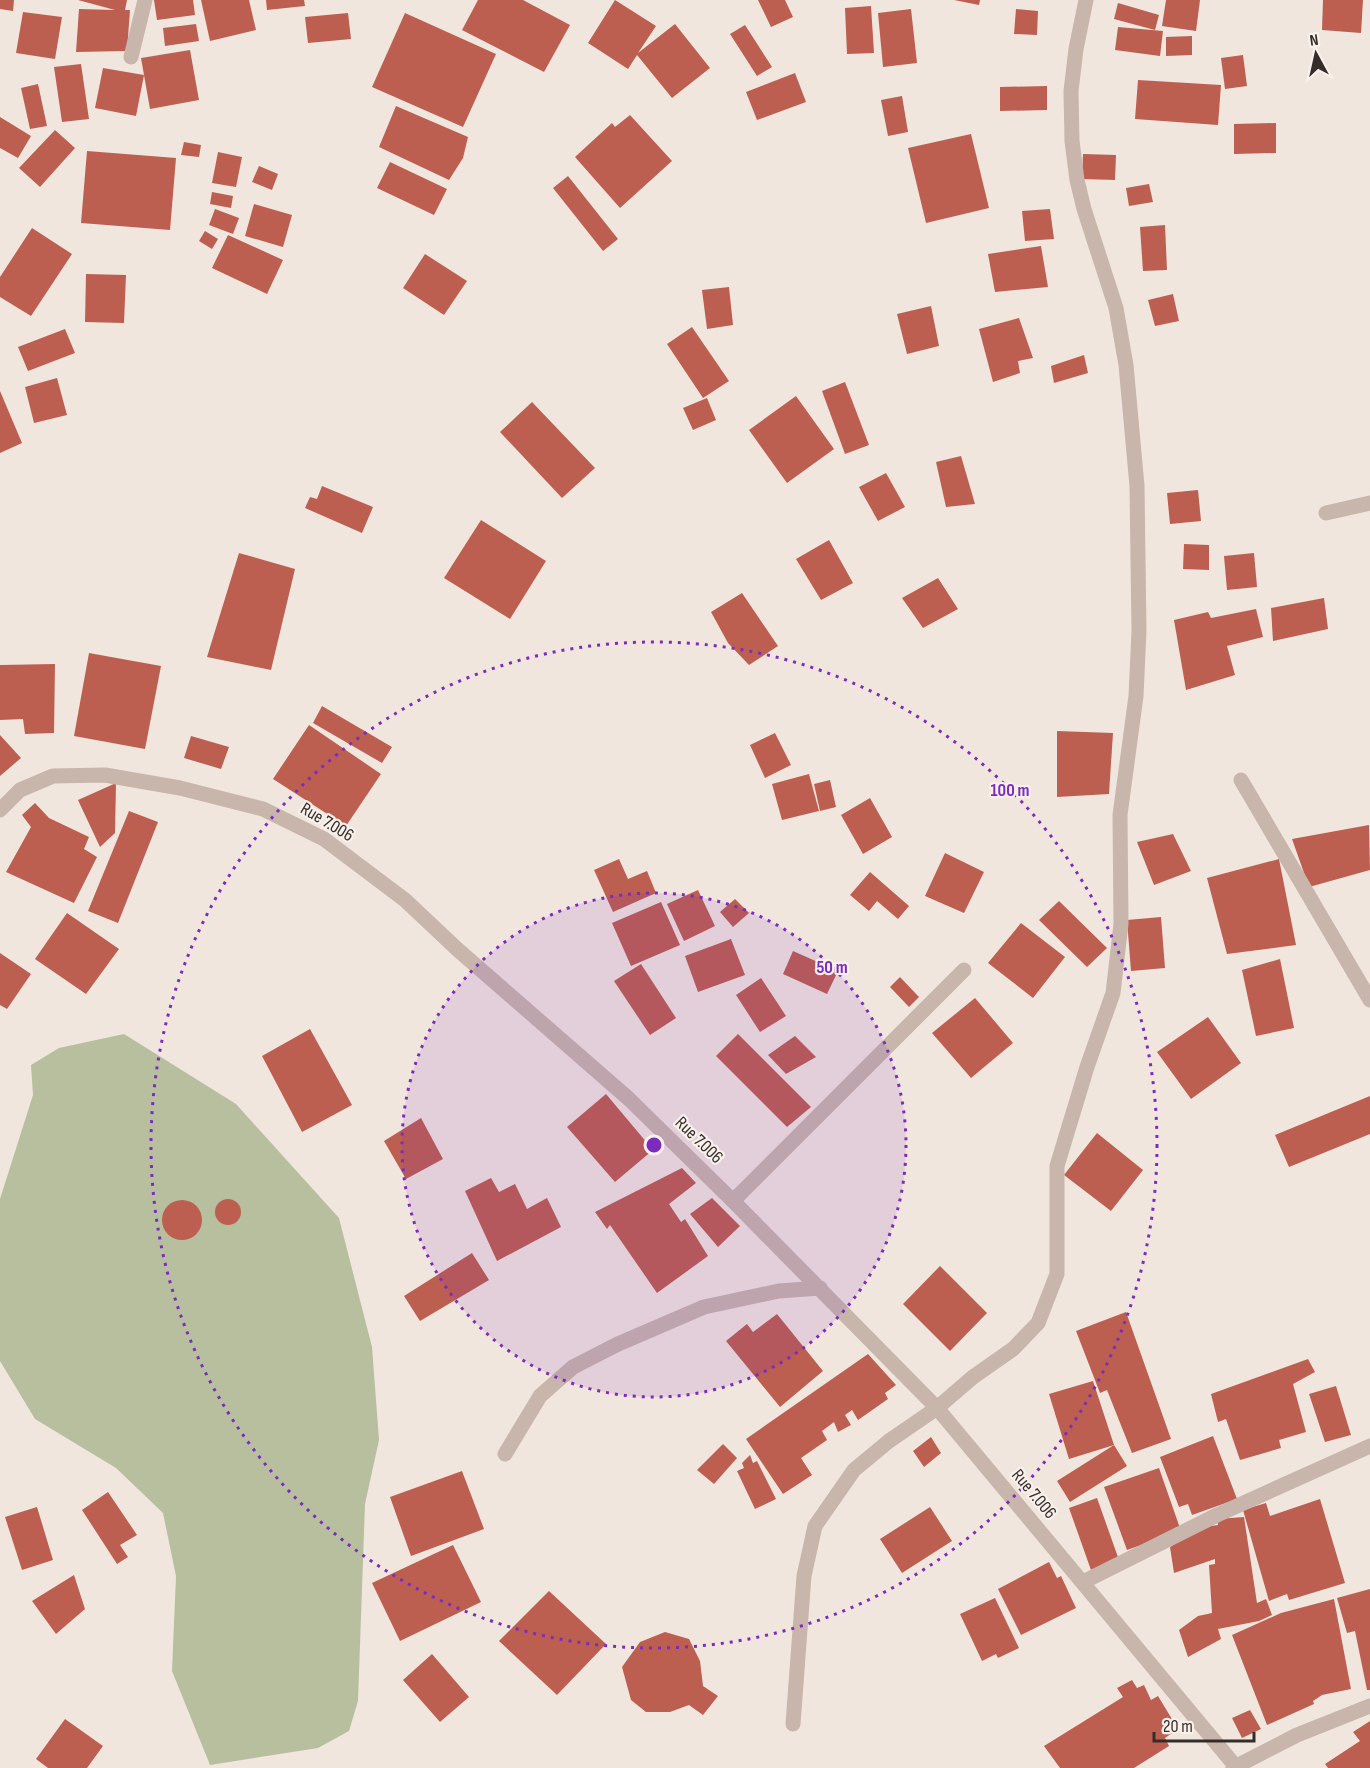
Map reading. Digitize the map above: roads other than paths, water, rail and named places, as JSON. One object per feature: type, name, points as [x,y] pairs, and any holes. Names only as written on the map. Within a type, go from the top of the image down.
[{"type":"street","points":[[131,57],[145,0]]},
{"type":"street","points":[[793,1724],[804,1576],[815,1526],[854,1470],[897,1435],[937,1408],[973,1377],[1013,1349],[1038,1323],[1057,1274],[1057,1166],[1087,1067],[1113,993],[1121,924],[1120,815],[1134,706],[1139,631],[1137,486],[1126,365],[1116,308],[1083,209],[1072,141],[1071,91],[1076,49],[1086,0]]},
{"type":"street","points":[[1326,513],[1370,503]]},
{"type":"street","name":"Rue 7.006","points":[[0,810],[20,789],[53,776],[105,775],[180,788],[263,809],[324,839],[405,900],[457,949],[629,1099],[937,1408],[1235,1767]]},
{"type":"street","points":[[1241,780],[1370,1000]]},
{"type":"street","points":[[733,1201],[964,970]]},
{"type":"street","points":[[505,1454],[540,1396],[573,1367],[618,1344],[704,1307],[779,1291],[819,1288]]},
{"type":"street","points":[[1083,1582],[1217,1515],[1370,1446]]},
{"type":"street","points":[[1235,1767],[1298,1735],[1370,1706]]}]
